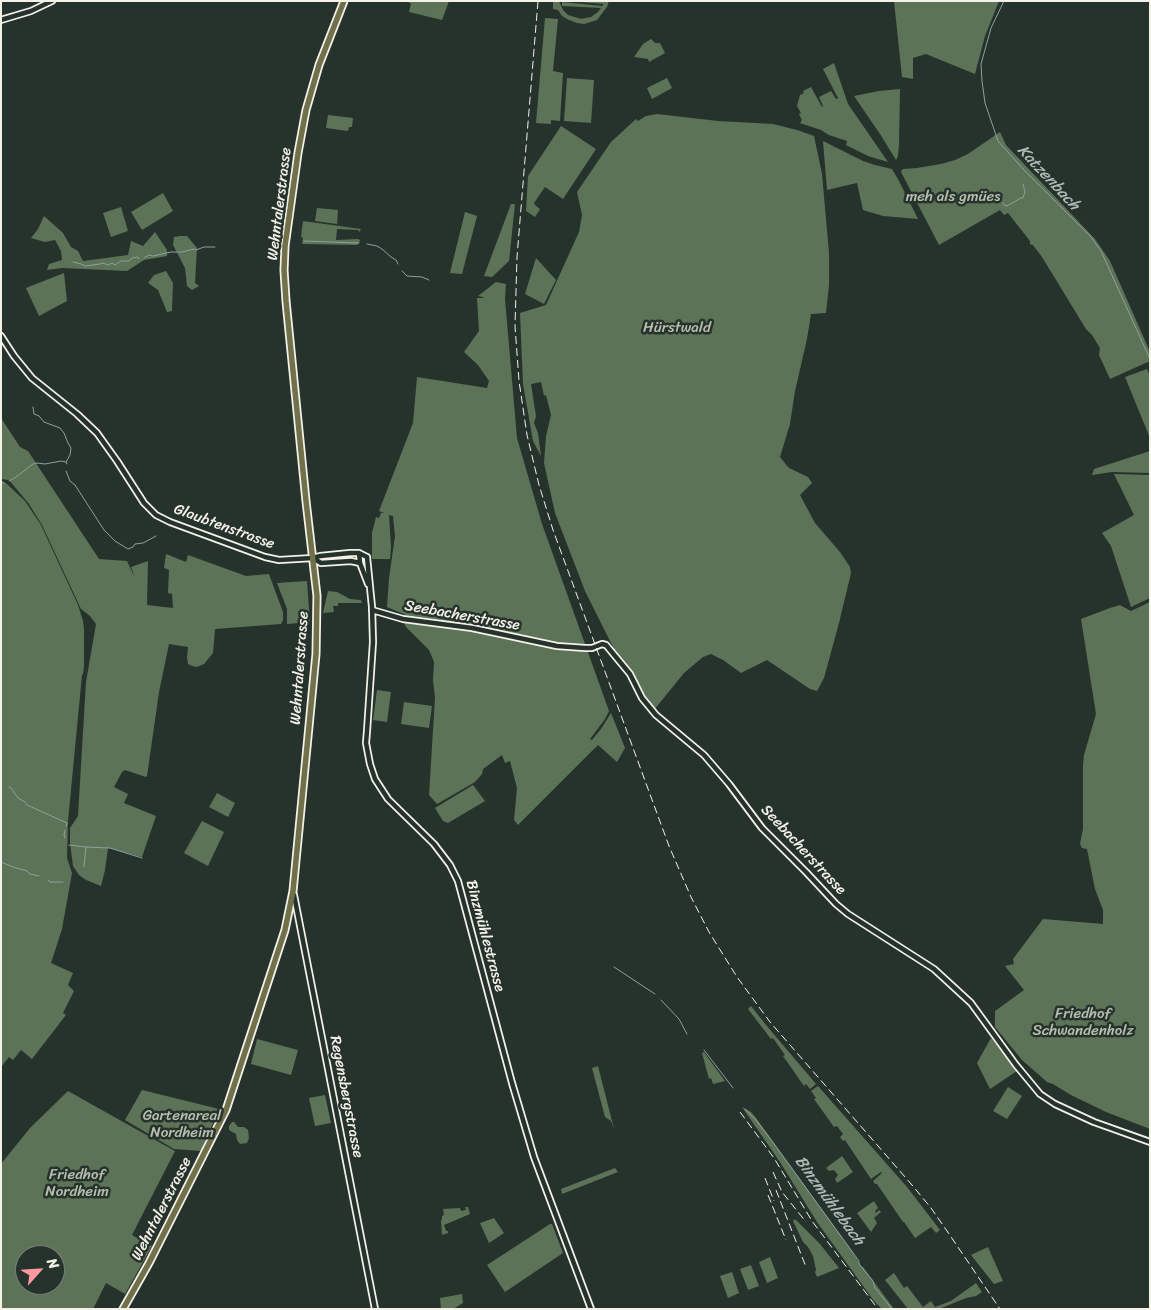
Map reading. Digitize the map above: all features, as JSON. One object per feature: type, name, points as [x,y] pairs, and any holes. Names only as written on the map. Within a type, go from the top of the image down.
[{"type":"main road","name":"Wehntalerstrasse","points":[[123,1309],[149,1264],[226,1110],[285,930],[293,891],[316,654],[316,596],[286,300],[285,246],[306,110],[319,65],[344,1]]},
{"type":"street","points":[[1,20],[52,1]]},
{"type":"street","name":"Glaubtenstrasse","points":[[1,336],[32,378],[77,414],[96,434],[118,461],[144,503],[156,514],[167,521],[272,558],[288,560],[313,558]]},
{"type":"street","points":[[359,553],[367,557],[360,563],[321,563],[313,558],[359,553]]},
{"type":"street","name":"Binzmühlestrasse","points":[[359,553],[360,563],[369,586]]},
{"type":"street","name":"Binzmühlestrasse","points":[[367,557],[372,610],[373,651],[366,731],[370,764],[375,779],[388,799],[434,844],[457,878],[534,1157],[591,1309]]},
{"type":"street","name":"Seebacherstrasse","points":[[372,610],[403,619],[472,628],[557,646],[592,648],[602,644],[606,645],[630,674],[642,698],[663,721],[704,755],[729,784],[762,828],[836,904],[848,914],[934,969],[971,1003],[1016,1065],[1040,1094],[1055,1104],[1094,1122],[1150,1142]]},
{"type":"street","name":"Regensbergstrasse","points":[[293,891],[375,1309]]},
{"type":"green space","points":[[409,1],[449,1],[442,20],[409,12],[411,3]]},
{"type":"green space","points":[[553,1],[559,1],[563,10],[568,15],[581,19],[591,17],[601,8],[562,6],[562,2],[603,6],[603,4],[569,1],[609,1],[607,7],[597,20],[584,24],[562,16],[558,10],[553,9]]},
{"type":"green space","points":[[894,1],[999,1],[985,36],[975,74],[926,54],[913,58],[913,79],[902,77]]},
{"type":"green space","points":[[545,18],[558,19],[553,71],[563,73],[560,121],[551,120],[551,124],[536,123]]},
{"type":"green space","points":[[651,39],[655,43],[660,43],[665,53],[649,62],[648,59],[634,57],[643,44]]},
{"type":"green space","points":[[834,63],[848,104],[888,162],[868,156],[846,145],[847,141],[800,123],[802,120],[799,114],[801,113],[797,106],[800,95],[804,93],[803,91],[811,87],[822,107],[819,97],[831,91],[836,99],[838,98],[823,69]]},
{"type":"green space","points":[[567,78],[594,80],[591,123],[564,121]]},
{"type":"green space","points":[[667,78],[672,88],[652,99],[647,88]]},
{"type":"green space","points":[[900,89],[899,145],[896,160],[854,96]]},
{"type":"green space","name":"Hürstwald","points":[[657,114],[718,121],[773,124],[814,136],[822,174],[829,253],[829,285],[826,313],[811,314],[790,424],[780,457],[789,468],[808,477],[812,483],[800,495],[815,523],[840,552],[850,567],[851,573],[824,678],[817,691],[810,689],[767,660],[741,673],[711,654],[703,657],[684,673],[654,710],[643,697],[613,651],[614,649],[585,591],[555,513],[544,463],[546,436],[551,415],[541,382],[531,384],[536,416],[534,423],[538,433],[541,456],[533,441],[523,384],[520,313],[546,305],[579,232],[582,215],[577,192],[611,142],[636,119],[638,121],[646,116]]},
{"type":"green space","points":[[328,115],[353,118],[352,127],[349,127],[348,131],[326,128]]},
{"type":"green space","points":[[561,126],[596,149],[563,199],[545,187],[534,203],[540,209],[535,217],[526,211],[528,176]]},
{"type":"green space","name":"meh als gmües","points":[[1000,132],[1006,145],[1095,239],[1110,261],[1150,352],[1150,361],[1110,379],[1099,355],[1100,348],[1086,329],[1042,257],[1033,245],[1030,244],[1030,241],[1008,213],[1004,215],[1000,210],[939,245],[901,172],[902,170],[955,160],[968,154]]},
{"type":"green space","points":[[823,141],[863,161],[892,169],[918,219],[883,216],[863,210],[857,183],[827,190]]},
{"type":"green space","points":[[163,193],[173,211],[142,230],[131,212]]},
{"type":"green space","points":[[511,204],[515,204],[509,261],[492,277],[484,276]]},
{"type":"green space","points":[[121,207],[128,231],[111,237],[103,213]]},
{"type":"green space","points":[[317,208],[338,210],[337,224],[315,221]]},
{"type":"green space","points":[[465,212],[477,216],[462,274],[450,273]]},
{"type":"green space","points":[[44,216],[63,233],[71,247],[78,251],[83,261],[128,255],[131,241],[143,246],[155,232],[167,250],[167,256],[144,260],[127,271],[62,268],[47,270],[49,264],[62,260],[61,251],[55,240],[45,242],[31,238]]},
{"type":"green space","points":[[303,221],[361,229],[359,232],[358,230],[337,229],[336,240],[358,239],[360,240],[359,243],[357,245],[302,244]]},
{"type":"green space","points":[[187,236],[197,248],[195,283],[199,286],[192,290],[187,286],[185,268],[173,245],[174,237]]},
{"type":"green space","points":[[536,258],[556,280],[544,304],[525,294]]},
{"type":"green space","points":[[166,271],[173,283],[172,311],[167,312],[158,290],[148,283],[154,275]]},
{"type":"green space","points":[[64,273],[67,301],[39,316],[26,288]]},
{"type":"green space","points":[[496,282],[506,284],[505,299],[517,438],[542,524],[609,711],[590,739],[592,740],[601,729],[611,713],[625,748],[617,762],[598,745],[518,825],[514,820],[517,788],[510,761],[505,763],[502,755],[483,769],[482,774],[475,782],[437,804],[429,795],[435,698],[434,662],[429,650],[406,627],[404,623],[406,615],[387,607],[395,536],[393,516],[389,515],[390,559],[372,559],[372,533],[376,517],[379,518],[381,513],[384,513],[379,511],[413,423],[417,377],[487,388],[489,381],[478,365],[464,352],[479,331],[477,298],[484,298],[478,296]]},
{"type":"green space","points":[[1147,369],[1150,376],[1150,438],[1125,377]]},
{"type":"green space","points":[[1,418],[20,447],[28,451],[99,559],[127,561],[135,578],[131,567],[148,561],[147,605],[173,608],[172,594],[168,593],[169,570],[164,568],[166,554],[186,562],[188,555],[246,576],[269,574],[283,612],[281,624],[215,629],[213,653],[204,664],[197,667],[188,664],[188,647],[169,644],[159,692],[147,776],[125,770],[114,787],[128,794],[124,803],[156,816],[142,857],[108,848],[101,886],[79,875],[73,866],[70,843],[70,828],[78,816],[86,682],[96,624],[81,609],[42,525],[29,504],[9,480],[1,479]]},
{"type":"green space","points":[[1150,451],[1150,473],[1112,472],[1092,475],[1094,469]]},
{"type":"green space","points":[[1114,474],[1150,475],[1150,598],[1131,607],[1111,546],[1102,533],[1134,515]]},
{"type":"green space","points":[[1,480],[25,501],[41,525],[78,605],[84,629],[84,666],[68,821],[67,858],[72,873],[62,929],[51,963],[73,973],[68,985],[74,991],[63,1013],[66,1015],[32,1059],[21,1050],[13,1060],[9,1057],[1,1067]]},
{"type":"green space","points":[[307,581],[310,622],[287,624],[287,609],[277,583]]},
{"type":"green space","points":[[328,591],[337,592],[350,599],[361,600],[362,603],[338,603],[338,606],[333,606],[334,612],[323,613]]},
{"type":"green space","name":"Friedhof Schwandenholz","points":[[1150,602],[1150,1129],[1106,1112],[1047,1082],[1022,1060],[995,1027],[995,1011],[1024,990],[1005,966],[1014,964],[1013,959],[1043,919],[1103,924],[1103,910],[1095,889],[1087,849],[1082,848],[1080,844],[1083,829],[1084,755],[1096,714],[1081,619],[1120,605],[1131,611]]},
{"type":"green space","points":[[377,690],[391,692],[387,722],[373,720]]},
{"type":"green space","points":[[404,702],[432,706],[429,728],[401,724]]},
{"type":"green space","points":[[473,785],[485,801],[448,823],[443,821],[435,808]]},
{"type":"green space","points":[[217,793],[235,803],[228,817],[209,807]]},
{"type":"green space","points":[[202,821],[224,832],[208,866],[184,853]]},
{"type":"green space","points":[[751,1006],[816,1084],[810,1089],[806,1084],[804,1086],[773,1038],[771,1039],[748,1009]]},
{"type":"green space","points":[[991,1038],[1017,1071],[990,1089],[977,1063]]},
{"type":"green space","points":[[257,1039],[298,1050],[291,1075],[251,1064]]},
{"type":"green space","points":[[704,1052],[725,1081],[713,1084],[711,1078],[709,1079],[702,1053]]},
{"type":"green space","points":[[598,1066],[614,1129],[611,1121],[605,1117],[592,1068]]},
{"type":"green space","points":[[818,1086],[907,1187],[940,1230],[936,1233],[931,1227],[915,1238],[873,1181],[882,1173],[871,1179],[845,1140],[843,1141],[840,1137],[843,1134],[837,1126],[834,1127],[814,1099],[816,1098],[811,1091]]},
{"type":"green space","points":[[1008,1087],[1022,1096],[1007,1119],[993,1111]]},
{"type":"green space","name":"Gartenareal Nordheim","points":[[142,1090],[219,1109],[201,1151],[174,1149],[125,1120]]},
{"type":"green space","name":"Friedhof Nordheim","points":[[68,1091],[175,1151],[132,1235],[152,1246],[125,1294],[106,1283],[93,1309],[1,1309],[1,1164],[30,1128]]},
{"type":"green space","points":[[325,1095],[331,1123],[315,1126],[309,1098]]},
{"type":"green space","points":[[742,1107],[751,1112],[756,1118],[861,1266],[894,1309],[882,1309],[874,1301],[817,1222],[780,1162]]},
{"type":"green space","points":[[232,1122],[238,1127],[244,1127],[248,1130],[249,1138],[247,1143],[240,1144],[236,1134],[229,1130]]},
{"type":"green space","points":[[842,1156],[853,1172],[837,1183],[835,1179],[838,1175],[834,1170],[829,1171],[826,1168]]},
{"type":"green space","points":[[615,1168],[618,1172],[562,1194],[561,1189]]},
{"type":"green space","points":[[874,1201],[878,1208],[875,1211],[876,1213],[879,1210],[881,1212],[874,1218],[877,1223],[871,1232],[857,1213]]},
{"type":"green space","points":[[465,1207],[468,1207],[470,1214],[444,1225],[448,1233],[442,1235],[441,1220],[444,1215],[443,1209],[460,1208],[461,1211],[466,1210]]},
{"type":"green space","points":[[494,1218],[504,1233],[489,1243],[480,1223]]},
{"type":"green space","points":[[795,1219],[820,1244],[839,1268],[817,1277],[813,1256],[803,1242],[793,1221]]},
{"type":"green space","points":[[552,1224],[563,1253],[505,1292],[487,1265]]},
{"type":"green space","points":[[988,1247],[1003,1281],[994,1284],[971,1255]]},
{"type":"green space","points":[[770,1257],[778,1278],[767,1283],[759,1262]]},
{"type":"green space","points":[[751,1265],[759,1286],[748,1290],[740,1269]]},
{"type":"green space","points":[[732,1272],[739,1293],[728,1298],[720,1276]]},
{"type":"green space","points":[[894,1273],[904,1288],[907,1286],[923,1307],[931,1301],[935,1307],[951,1301],[976,1283],[982,1292],[976,1296],[939,1309],[908,1309],[885,1280]]},
{"type":"green space","points":[[462,1294],[463,1303],[453,1309],[441,1309],[440,1298]]},
{"type":"waterway","name":"Katzenbach","points":[[1004,1],[991,28],[981,64],[985,103],[998,141],[1024,170],[1091,237],[1101,251],[1150,359]]},
{"type":"waterway","points":[[1003,203],[1007,206],[1023,198],[1025,192],[1023,184]]},
{"type":"waterway","points":[[304,241],[359,243]]},
{"type":"waterway","points":[[367,244],[382,249],[396,260],[398,264]]},
{"type":"waterway","points":[[144,258],[149,255],[215,247]]},
{"type":"waterway","points":[[73,262],[85,266],[103,263],[115,265],[121,261],[129,261],[132,258],[138,257],[139,259]]},
{"type":"waterway","points":[[402,271],[407,276],[422,277],[429,280]]},
{"type":"waterway","points":[[33,407],[34,414],[39,416],[44,422],[60,428],[64,433],[71,448],[66,462]]},
{"type":"waterway","points":[[9,481],[33,464],[61,461],[67,464]]},
{"type":"waterway","points":[[66,471],[70,481],[75,485],[104,530],[115,541],[128,549],[135,544],[143,543],[156,536]]},
{"type":"waterway","points":[[9,787],[27,805],[67,823],[66,826]]},
{"type":"waterway","points":[[65,830],[65,838]]},
{"type":"waterway","points":[[69,845],[86,847]]},
{"type":"waterway","points":[[84,867],[86,847],[110,848],[142,858]]},
{"type":"waterway","points":[[1,862],[39,876]]},
{"type":"waterway","points":[[48,880],[50,882],[63,882]]},
{"type":"waterway","name":"Binzmühlebach","points":[[614,967],[655,994]]},
{"type":"waterway","name":"Binzmühlebach","points":[[661,1000],[679,1019],[687,1034]]},
{"type":"waterway","name":"Binzmühlebach","points":[[704,1050],[733,1088]]},
{"type":"waterway","name":"Binzmühlebach","points":[[745,1109],[769,1137],[859,1261],[859,1264],[873,1281],[875,1288],[892,1309]]},
{"type":"railway","points":[[538,1],[517,257],[515,326],[519,381],[527,435],[539,485],[553,530],[669,846],[691,897],[709,932],[737,977],[770,1022],[931,1208],[1000,1309]]},
{"type":"railway","points":[[740,1112],[774,1158],[812,1221],[878,1309]]},
{"type":"railway","points":[[773,1172],[782,1192],[806,1222]]},
{"type":"railway","points":[[765,1178],[774,1201]]},
{"type":"railway","points":[[776,1190],[806,1267]]},
{"type":"railway","points":[[768,1195],[786,1240]]}]
